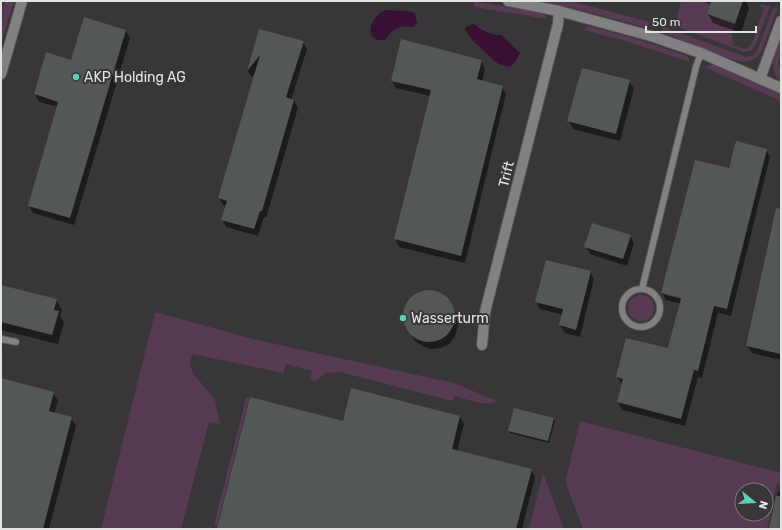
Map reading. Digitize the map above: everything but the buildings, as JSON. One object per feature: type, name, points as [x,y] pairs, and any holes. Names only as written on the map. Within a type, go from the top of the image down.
[{"type":"street","points":[[1,74],[22,1]]},
{"type":"street","points":[[508,1],[559,10],[651,36],[701,53],[781,88]]},
{"type":"street","name":"Trift","points":[[482,345],[485,312],[558,24],[559,10]]},
{"type":"street","points":[[760,79],[781,21]]},
{"type":"lane","points":[[642,289],[696,67],[701,53]]},
{"type":"lane","points":[[642,289],[651,291],[656,296],[660,303],[660,309],[658,317],[654,322],[641,327],[635,326],[627,320],[622,309],[623,301],[626,296],[632,291],[642,289]]},
{"type":"lane","points":[[1,338],[16,342]]},
{"type":"shaded area","points":[[5,1],[14,1],[1,43],[1,15]]},
{"type":"shaded area","points":[[474,1],[542,13],[547,17],[547,19],[474,7]]},
{"type":"shaded area","points":[[541,1],[571,1],[649,22],[648,28],[570,7]]},
{"type":"shaded area","points":[[681,1],[711,1],[707,14],[735,24],[732,35],[733,45],[744,49],[749,47],[752,43],[764,8],[760,7],[761,4],[770,6],[756,44],[751,51],[744,52],[675,26]]},
{"type":"shaded area","points":[[773,8],[777,9],[762,51],[750,61],[734,60],[664,33],[661,26],[746,57],[754,55],[758,49]]},
{"type":"shaded area","points":[[386,10],[415,13],[417,24],[413,27],[404,26],[397,28],[390,33],[385,40],[379,40],[372,36],[372,23],[380,13]]},
{"type":"shaded area","points":[[474,24],[487,32],[501,35],[520,53],[516,61],[510,67],[495,62],[471,39],[465,29]]},
{"type":"shaded area","points":[[588,26],[643,41],[687,56],[690,62],[622,40],[584,30]]},
{"type":"shaded area","points":[[781,38],[781,52],[778,63],[781,73],[781,81],[776,77],[773,67],[775,55]]},
{"type":"shaded area","points":[[712,64],[781,95],[781,101],[704,67]]},
{"type":"shaded area","points":[[641,295],[650,299],[654,308],[650,317],[641,321],[632,317],[628,308],[632,299]]},
{"type":"shaded area","points":[[155,312],[257,340],[454,383],[497,401],[488,404],[470,401],[455,396],[452,401],[340,372],[326,373],[315,381],[310,380],[312,371],[286,364],[283,373],[192,354],[190,365],[193,373],[215,400],[220,424],[209,422],[181,529],[101,529]]},
{"type":"shaded area","points":[[246,398],[249,398],[217,526],[214,525]]},
{"type":"shaded area","points":[[580,421],[781,473],[781,484],[777,483],[774,497],[774,482],[734,482],[734,522],[769,522],[767,529],[583,529],[567,486],[566,479]]},
{"type":"shaded area","points":[[543,473],[564,529],[529,529]]},
{"type":"place","name":"AKP Holding AG","points":[[76,77]]},
{"type":"place","name":"Wasserturm","points":[[403,318]]}]
